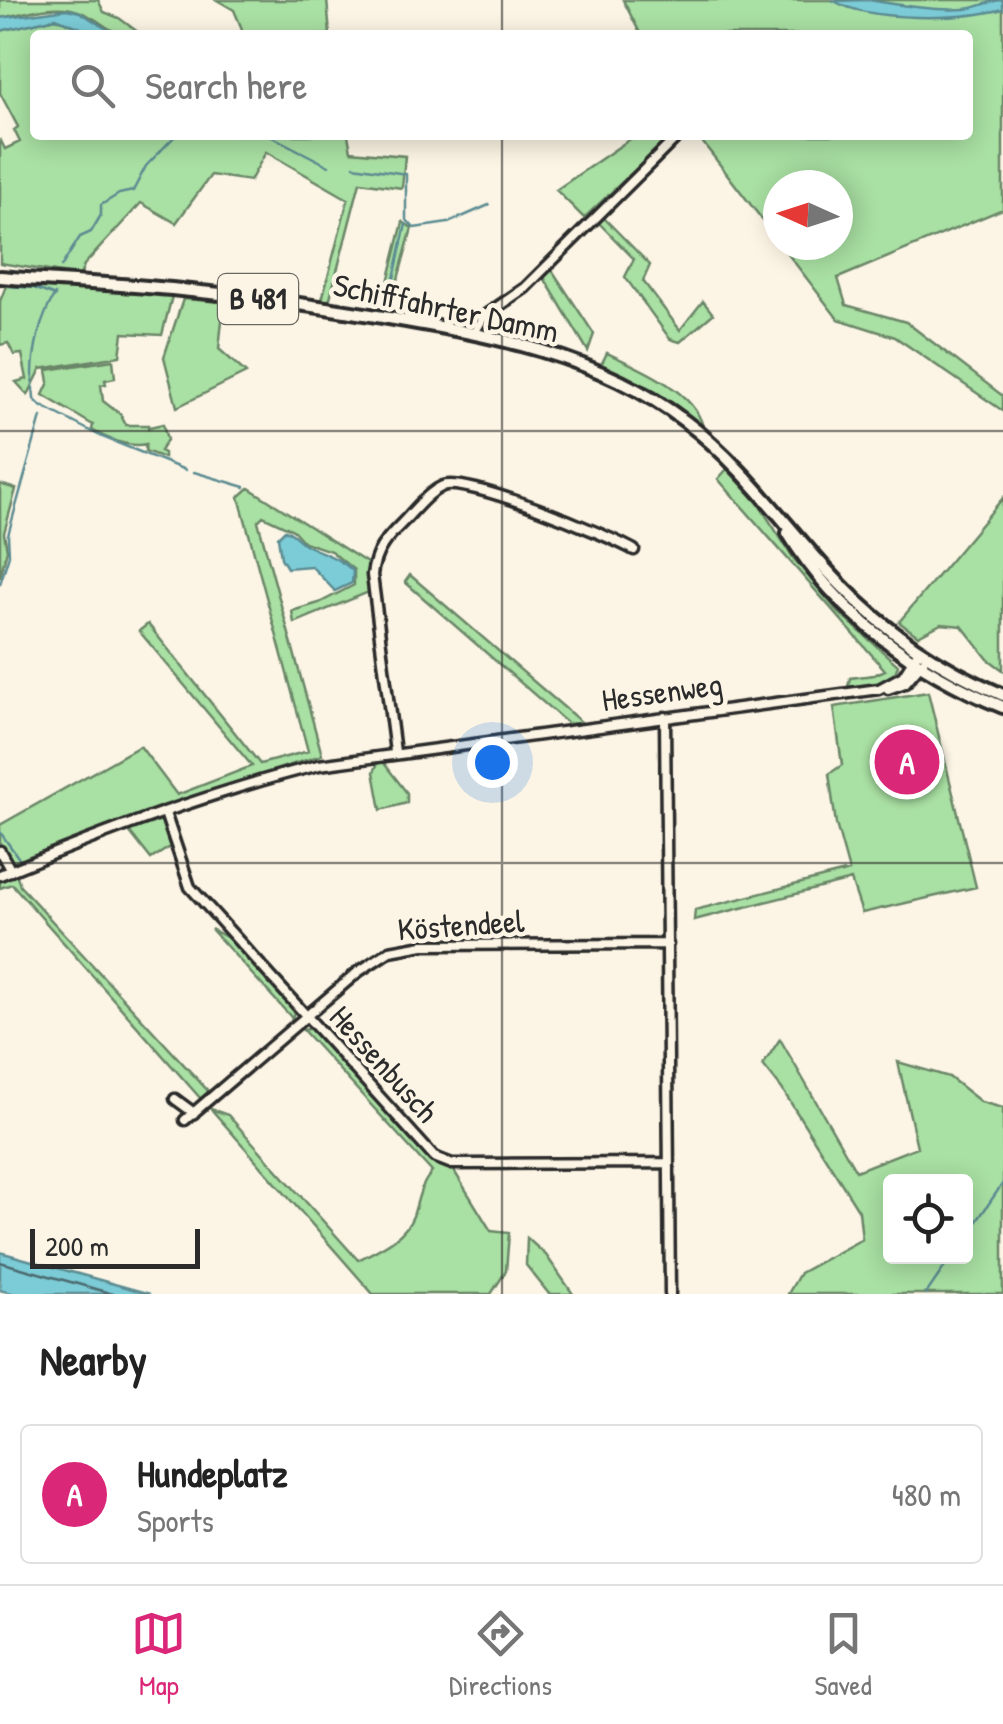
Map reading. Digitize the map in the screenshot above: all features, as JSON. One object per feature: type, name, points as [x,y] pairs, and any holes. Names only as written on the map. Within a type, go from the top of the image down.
[{"type":"main road","name":"Schifffahrter Damm","points":[[1,281],[182,290],[322,308],[474,333],[578,362],[645,394],[704,436],[861,606],[920,658],[1003,707]]},
{"type":"main road","name":"Schifffahrter Damm","points":[[920,658],[1003,696]]},
{"type":"street","points":[[474,333],[484,316],[524,288],[675,140]]},
{"type":"street","points":[[394,752],[372,576],[381,545],[425,500],[446,485],[469,486],[608,536],[634,550]]},
{"type":"street","name":"Hessenweg","points":[[0,876],[166,813],[292,772],[394,752],[878,689],[901,678],[920,658]]},
{"type":"street","points":[[665,717],[670,1294]]},
{"type":"street","name":"Hessenbusch","points":[[166,813],[190,887],[426,1150],[452,1164],[670,1163]]},
{"type":"street","points":[[0,851],[11,871]]},
{"type":"street","name":"Köstendeel","points":[[185,1120],[373,960],[402,948],[668,944]]},
{"type":"street","points":[[175,1100],[194,1113]]},
{"type":"green space","points":[[0,0],[98,0],[104,12],[135,30],[111,30],[88,15],[69,9],[49,8],[0,18]]},
{"type":"green space","points":[[217,0],[327,0],[330,30],[242,30],[234,10]]},
{"type":"green space","points":[[623,0],[1003,0],[1003,209],[838,278],[846,305],[906,322],[1003,396],[1003,411],[895,337],[838,319],[793,260],[853,260],[853,170],[763,170],[763,221],[701,140],[973,140],[973,30],[638,30]]},
{"type":"green space","points":[[56,18],[86,30],[30,30],[30,140],[349,140],[351,151],[405,156],[402,188],[360,182],[329,302],[322,300],[348,199],[266,152],[250,181],[211,175],[176,223],[141,203],[84,265],[80,276],[0,263],[0,139],[5,149],[20,142],[14,130],[18,127],[0,93],[0,31]]},
{"type":"green space","points":[[629,140],[667,140],[584,218],[556,190]]},
{"type":"green space","points":[[604,218],[650,265],[643,281],[680,330],[703,301],[713,314],[680,342],[670,339],[625,277],[634,259],[597,221]]},
{"type":"green space","points":[[403,222],[412,228],[389,312],[381,310]]},
{"type":"green space","points":[[550,267],[594,334],[588,351],[543,276]]},
{"type":"green space","points":[[8,281],[172,296],[162,335],[123,333],[120,356],[41,369],[28,395],[16,382],[27,379],[22,354],[14,355],[8,343],[0,345],[0,301]]},
{"type":"green space","points":[[183,299],[224,302],[219,349],[246,373],[177,407],[164,357]]},
{"type":"green space","points":[[607,353],[677,391],[698,414],[703,427],[652,389],[601,365]]},
{"type":"green space","points":[[113,360],[115,378],[101,385],[103,401],[120,414],[126,425],[148,425],[148,430],[163,424],[167,440],[160,451],[164,458],[145,451],[146,444],[125,444],[92,430],[93,425],[43,395],[49,382],[47,370]]},
{"type":"green space","points":[[727,469],[758,503],[794,559],[838,612],[898,665],[894,676],[877,684],[848,687],[850,678],[885,670],[718,479]]},
{"type":"green space","points":[[0,484],[16,489],[4,533],[7,550],[0,577]]},
{"type":"green space","points":[[249,488],[367,563],[369,592],[294,623],[292,611],[319,603],[354,585],[354,570],[331,551],[304,542],[293,530],[263,516],[258,521],[322,755],[181,800],[13,867],[0,847],[0,825],[140,746],[177,795],[252,766],[139,631],[148,624],[260,764],[308,751],[239,497]]},
{"type":"green space","points":[[1003,498],[1003,670],[988,659],[962,626],[941,624],[918,636],[899,622]]},
{"type":"green space","points":[[410,575],[581,722],[568,724],[405,582]]},
{"type":"green space","points":[[928,692],[976,887],[862,913],[851,880],[694,920],[695,910],[849,871],[836,824],[829,774],[842,765],[834,707]]},
{"type":"green space","points":[[380,758],[407,793],[407,803],[381,810],[374,772]]},
{"type":"green space","points":[[161,820],[170,847],[151,859],[129,831]]},
{"type":"green space","points":[[16,872],[20,886],[209,1092],[201,1099],[12,884],[0,888],[0,878]]},
{"type":"green space","points":[[211,929],[234,941],[295,1009],[292,1018]]},
{"type":"green space","points":[[313,1028],[434,1162],[453,1169],[491,1231],[509,1233],[506,1271],[491,1294],[373,1294],[211,1109],[228,1115],[358,1260],[397,1237],[409,1224],[432,1172],[303,1030]]},
{"type":"green space","points":[[780,1039],[856,1171],[917,1147],[898,1062],[949,1077],[981,1102],[1003,1108],[1003,1294],[788,1294],[800,1273],[862,1239],[859,1211],[763,1065]]},
{"type":"green space","points":[[527,1238],[546,1255],[573,1294],[549,1294],[526,1265]]},
{"type":"water","points":[[869,0],[953,9],[1003,0],[1003,9],[964,15],[892,16],[834,1]]},
{"type":"water","points":[[67,9],[80,12],[108,30],[86,30],[56,18],[0,31],[0,18]]},
{"type":"water","points":[[285,530],[347,566],[353,571],[352,583],[335,591],[311,566],[287,568],[278,537]]},
{"type":"water","points":[[0,1252],[150,1294],[15,1294],[0,1290]]},
{"type":"waterway","points":[[61,267],[80,237],[91,232],[101,215],[101,205],[133,191],[146,166],[171,140]]},
{"type":"waterway","points":[[279,140],[329,166]]},
{"type":"waterway","points":[[354,166],[406,174],[406,219],[414,228],[448,223],[489,205]]},
{"type":"waterway","points":[[387,310],[406,224]]},
{"type":"waterway","points":[[8,286],[34,288],[55,296]]},
{"type":"waterway","points":[[42,407],[34,399],[34,358],[43,319],[55,294]]},
{"type":"waterway","points":[[42,406],[100,436],[185,470]]},
{"type":"waterway","points":[[0,584],[9,555],[8,535],[41,417]]},
{"type":"waterway","points":[[194,472],[245,487]]},
{"type":"waterway","points":[[0,832],[20,860]]},
{"type":"waterway","points":[[973,1227],[1003,1183]]},
{"type":"waterway","points":[[926,1294],[947,1264]]},
{"type":"place","name":"Hundeplatz","points":[[907,762]]}]
